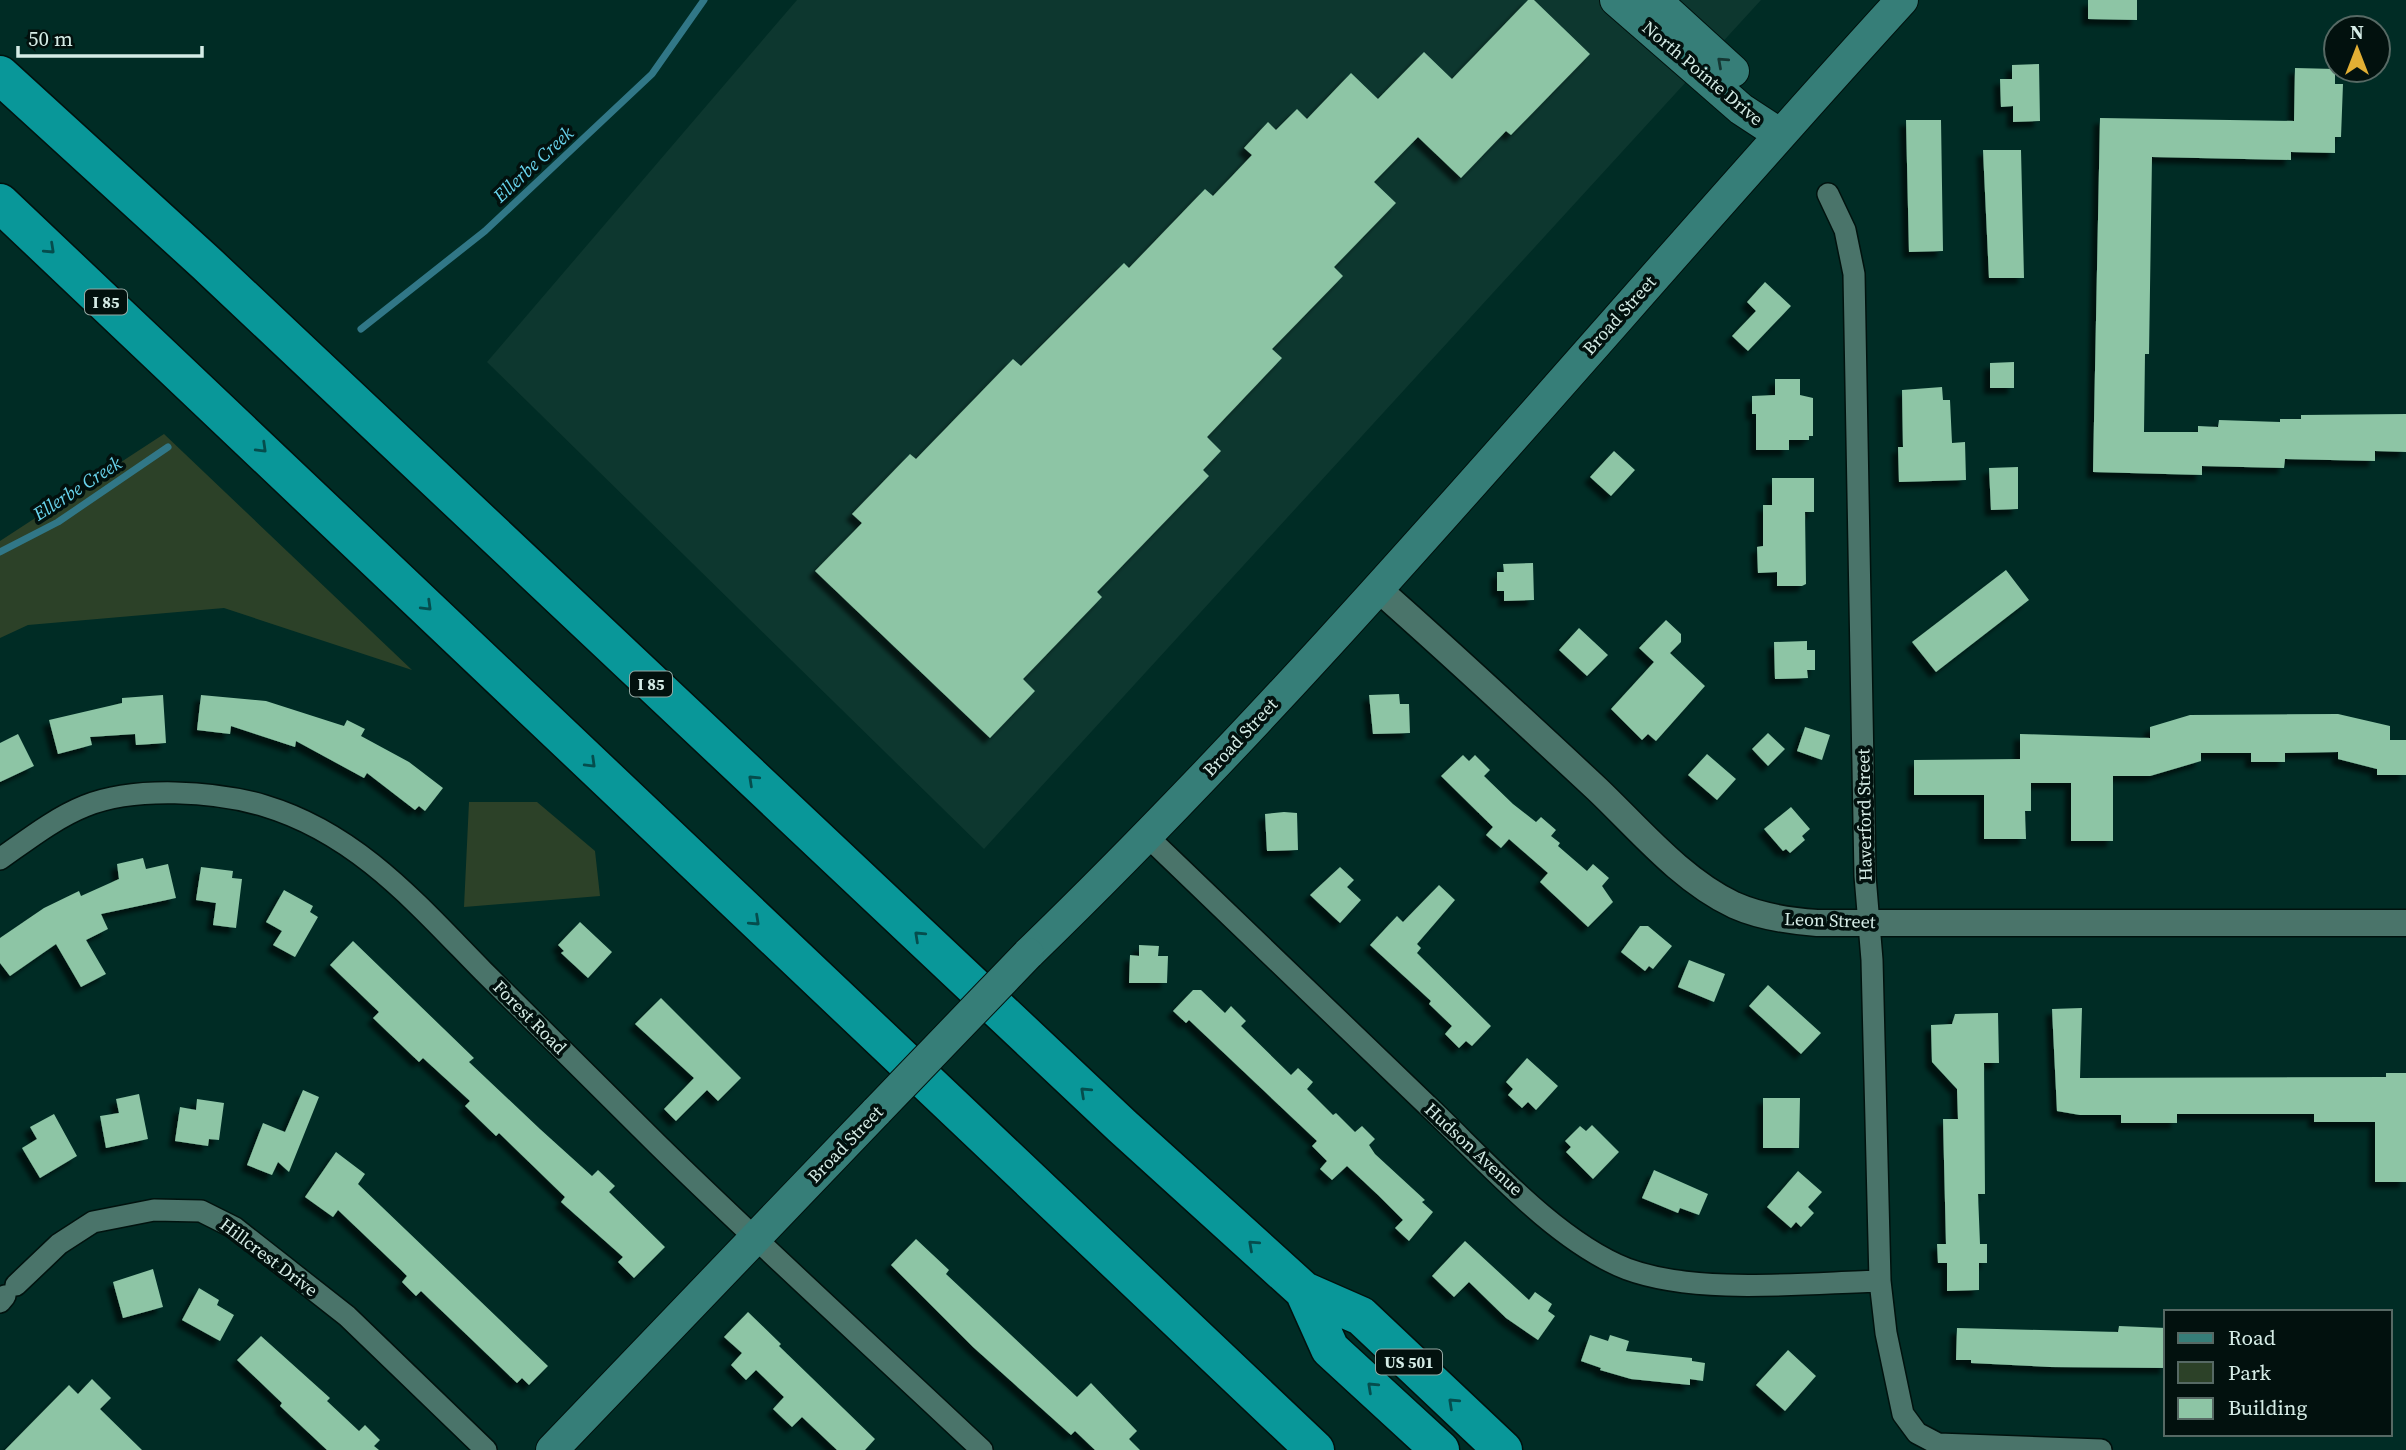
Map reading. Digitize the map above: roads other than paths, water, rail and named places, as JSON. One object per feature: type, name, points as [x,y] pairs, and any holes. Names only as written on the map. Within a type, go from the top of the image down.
[{"type":"highway","name":"I 85","points":[[0,75],[206,263],[1122,1126],[1304,1291],[1330,1349],[1440,1450]]},
{"type":"highway","name":"I 85","points":[[0,203],[1315,1450]]},
{"type":"highway","name":"US 501","points":[[1304,1291],[1360,1316],[1503,1450]]},
{"type":"main road","name":"North Pointe Drive","points":[[1616,0],[1741,109],[1779,134]]},
{"type":"main road","name":"North Pointe Drive","points":[[1655,0],[1752,89],[1779,134]]},
{"type":"main road","name":"Broad Street","points":[[552,1450],[1028,954],[1148,837],[1377,588],[1779,134],[1902,0]]},
{"type":"street","name":"Haverford Street","points":[[1828,194],[1845,230],[1854,274],[1859,602],[1880,1281],[1886,1333],[1903,1414],[1917,1433],[1938,1444],[2101,1450]]},
{"type":"street","name":"Leon Street","points":[[1377,588],[1464,664],[1697,881],[1734,905],[1784,921],[2406,923]]},
{"type":"street","name":"Forest Road","points":[[0,859],[86,806],[136,795],[215,796],[241,800],[267,806],[319,828],[363,856],[399,885],[649,1136],[982,1450]]},
{"type":"street","name":"Hudson Avenue","points":[[1148,837],[1506,1180],[1569,1236],[1588,1248],[1627,1269],[1685,1282],[1709,1284],[1880,1281]]},
{"type":"street","name":"Hillcrest Drive","points":[[7,1295],[59,1244],[93,1222],[153,1210],[201,1211],[235,1228],[347,1316],[486,1450]]},
{"type":"waterway","name":"Ellerbe Creek","points":[[361,329],[485,231],[652,74],[704,0]]},
{"type":"waterway","name":"Ellerbe Creek","points":[[0,552],[58,522],[168,447]]}]
